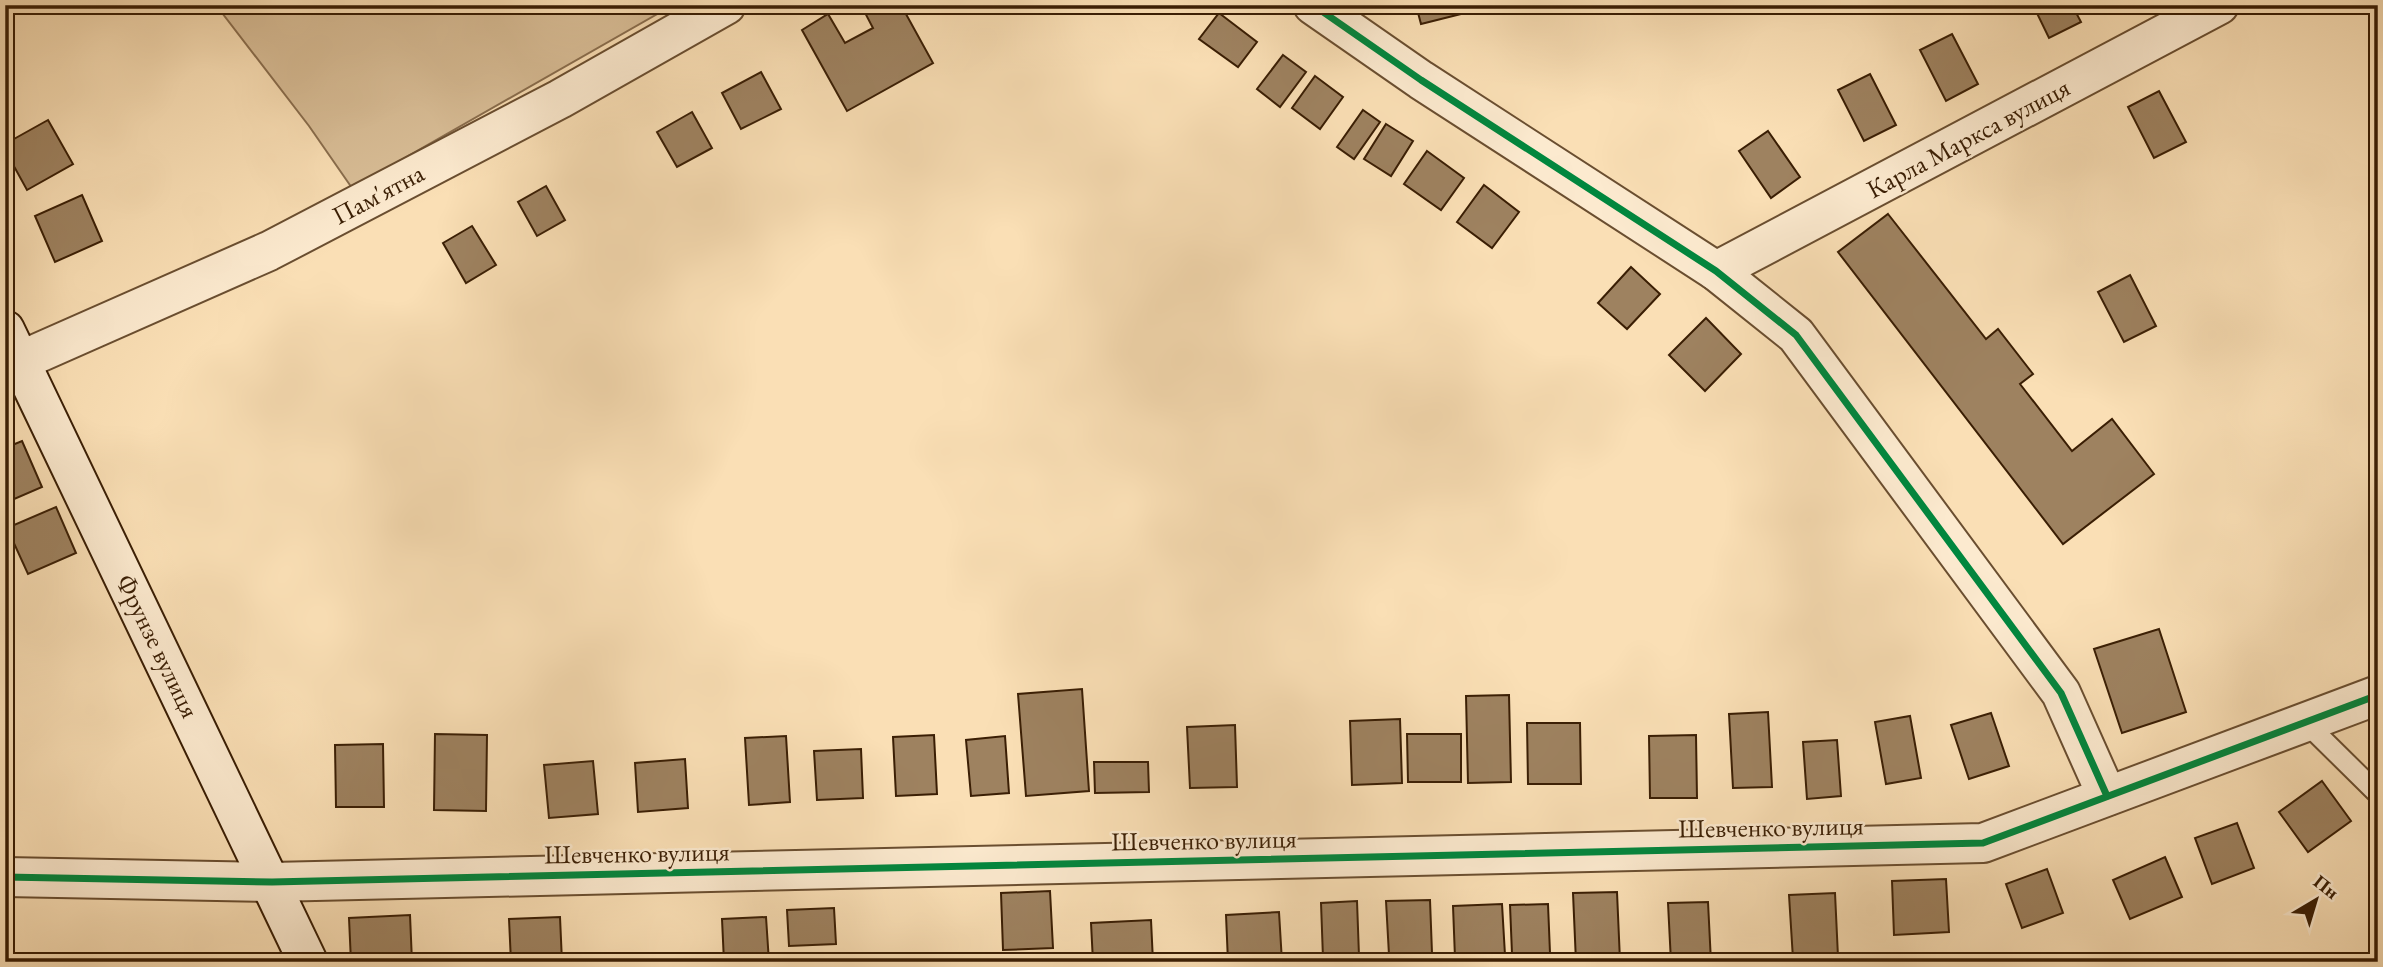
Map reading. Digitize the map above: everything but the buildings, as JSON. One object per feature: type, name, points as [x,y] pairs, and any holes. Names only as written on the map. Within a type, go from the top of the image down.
[{"type":"street","name":"Пам'ятна","points":[[13,346],[269,251],[560,99],[726,5]]},
{"type":"street","points":[[1313,5],[1421,80],[1716,271],[1797,335],[2061,693],[2107,796]]},
{"type":"street","name":"Карла Маркса вулиця","points":[[1716,271],[2219,5]]},
{"type":"street","name":"Фрунзе вулиця","points":[[13,346],[308,962]]},
{"type":"street","name":"Шевченко вулиця","points":[[5,877],[272,882],[1983,843],[2378,695]]},
{"type":"lane","points":[[2305,722],[2378,794]]},
{"type":"shaded area","points":[[216,5],[673,5],[352,188],[309,126]]},
{"type":"cycle path","points":[[1313,5],[1421,80],[1716,271],[1796,335],[2061,693],[2107,796]]},
{"type":"cycle path","points":[[5,877],[272,882],[1983,843],[2378,695]]}]
